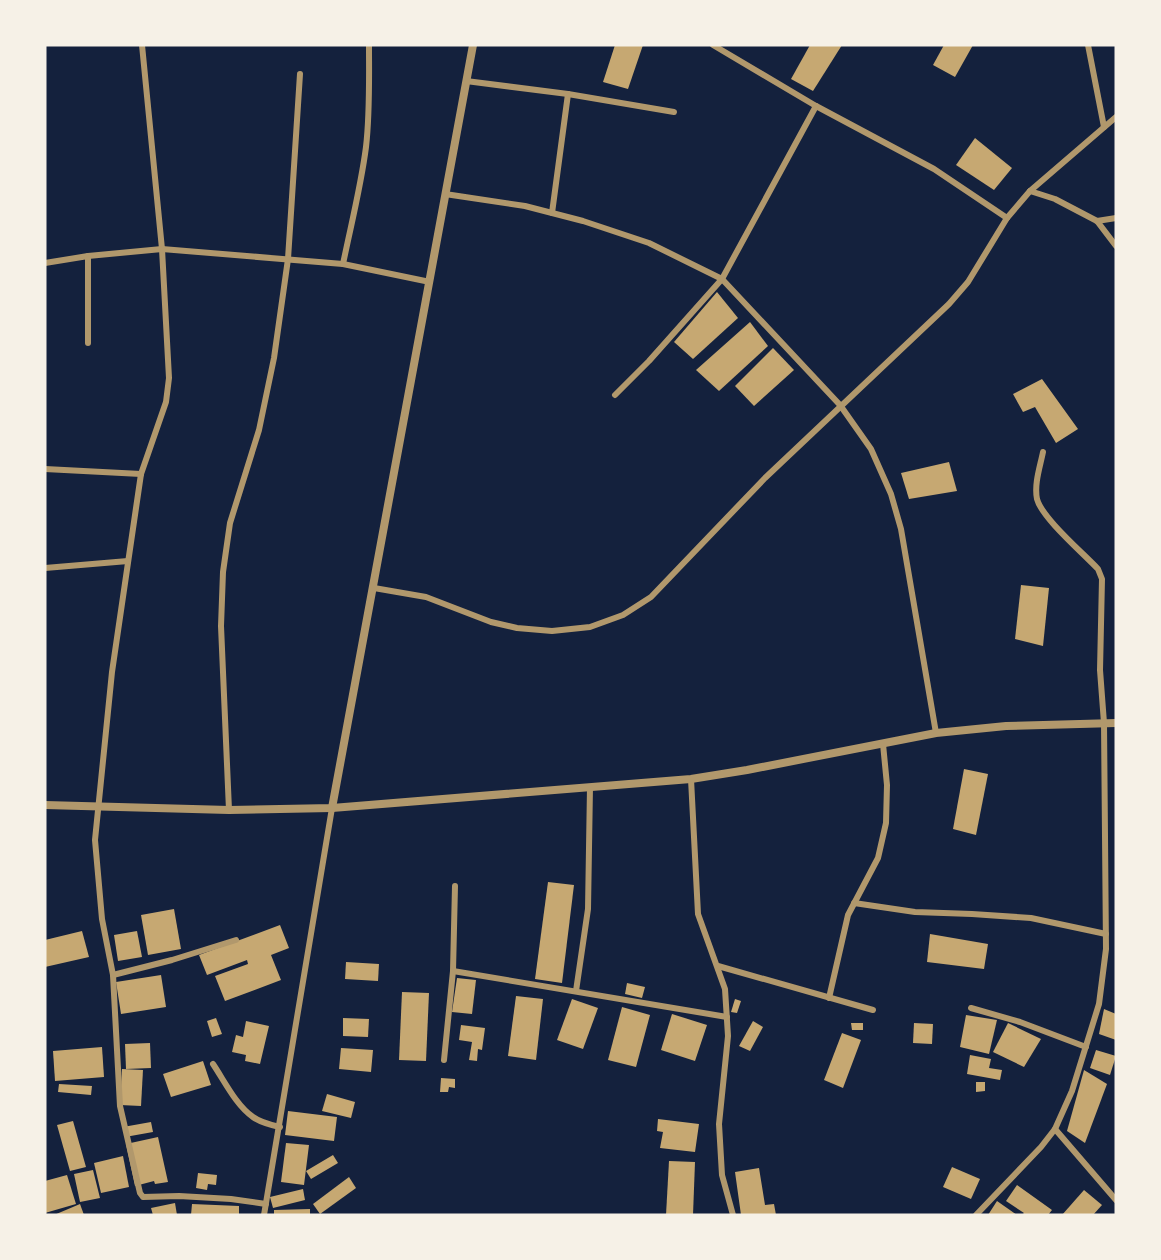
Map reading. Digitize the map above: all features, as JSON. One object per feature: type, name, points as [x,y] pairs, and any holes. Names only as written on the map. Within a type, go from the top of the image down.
[{"type":"street","points":[[142,45],[162,249],[169,378],[166,402],[141,474],[110,682],[95,840],[102,919],[113,975],[120,1106],[140,1193],[143,1197],[179,1196],[266,1204]]},
{"type":"street","points":[[343,264],[366,146],[369,45]]},
{"type":"street","points":[[264,1215],[332,808],[473,45]]},
{"type":"street","points":[[713,45],[816,106],[934,169],[1007,218]]},
{"type":"street","points":[[1088,45],[1104,127]]},
{"type":"street","points":[[229,810],[221,626],[223,572],[230,523],[259,430],[274,358],[288,259],[300,74]]},
{"type":"street","points":[[466,81],[568,94],[674,112]]},
{"type":"street","points":[[552,213],[568,94]]},
{"type":"street","points":[[615,395],[650,361],[722,279],[816,106]]},
{"type":"street","points":[[374,588],[426,597],[490,622],[517,628],[552,631],[590,627],[622,615],[651,597],[765,478],[949,304],[968,282],[1007,218],[1030,191],[1116,117]]},
{"type":"street","points":[[1030,191],[1055,199],[1096,220],[1116,246]]},
{"type":"street","points":[[445,194],[584,221],[649,243],[722,279],[840,405],[871,449],[891,494],[901,530],[936,733]]},
{"type":"street","points":[[1096,220],[1116,218]]},
{"type":"street","points":[[45,263],[88,256],[162,249],[343,264],[430,282]]},
{"type":"street","points":[[88,256],[88,343]]},
{"type":"street","points":[[976,1215],[1041,1147],[1055,1129],[1072,1091],[1099,1004],[1106,949],[1104,723],[1100,670],[1102,579],[1098,569],[1042,512],[1037,498],[1037,486],[1043,452]]},
{"type":"street","points":[[45,469],[141,474]]},
{"type":"street","points":[[45,568],[128,561]]},
{"type":"street","points":[[45,805],[229,810],[332,808],[691,778],[936,733],[1006,726],[1116,723]]},
{"type":"street","points":[[829,998],[848,915],[878,858],[886,823],[887,785],[883,744]]},
{"type":"street","points":[[691,778],[698,914],[725,989],[728,1036],[719,1124],[722,1175],[733,1215]]},
{"type":"street","points":[[576,991],[588,909],[590,787]]},
{"type":"street","points":[[444,1060],[453,971],[455,886]]},
{"type":"street","points":[[854,903],[915,912],[1031,918],[1106,934]]},
{"type":"street","points":[[113,975],[236,940]]},
{"type":"street","points":[[1106,949],[1116,951]]},
{"type":"street","points":[[718,966],[873,1010]]},
{"type":"street","points":[[453,971],[727,1017]]},
{"type":"street","points":[[971,1008],[1020,1022],[1086,1047]]},
{"type":"street","points":[[213,1064],[240,1104],[252,1117],[280,1127]]},
{"type":"street","points":[[1055,1129],[1116,1200]]},
{"type":"building","points":[[615,45],[643,45],[628,89],[603,82]]},
{"type":"building","points":[[810,45],[842,45],[813,91],[791,79]]},
{"type":"building","points":[[944,45],[973,45],[955,77],[933,65]]},
{"type":"building","points":[[975,138],[1012,168],[994,190],[956,165]]},
{"type":"building","points":[[717,292],[738,318],[693,359],[674,342]]},
{"type":"building","points":[[750,322],[768,346],[719,391],[696,370]]},
{"type":"building","points":[[773,348],[794,370],[754,406],[735,386]]},
{"type":"building","points":[[1042,379],[1078,429],[1056,443],[1035,407],[1023,412],[1013,394]]},
{"type":"building","points":[[949,462],[957,491],[909,499],[901,473]]},
{"type":"building","points":[[1021,585],[1049,588],[1043,646],[1015,639]]},
{"type":"building","points":[[964,769],[988,774],[976,835],[953,829]]},
{"type":"building","points":[[548,882],[574,885],[562,983],[535,979]]},
{"type":"building","points":[[174,909],[181,949],[148,955],[141,915]]},
{"type":"building","points":[[280,925],[289,948],[271,955],[281,980],[225,1001],[215,976],[248,964],[247,960],[207,975],[199,955]]},
{"type":"building","points":[[82,931],[89,957],[45,967],[45,940]]},
{"type":"building","points":[[137,931],[142,957],[118,961],[114,935]]},
{"type":"building","points":[[930,934],[988,944],[984,969],[927,962]]},
{"type":"building","points":[[346,962],[379,964],[378,981],[345,979]]},
{"type":"building","points":[[161,975],[166,1007],[121,1014],[116,982]]},
{"type":"building","points":[[457,978],[476,980],[472,1014],[452,1012]]},
{"type":"building","points":[[627,983],[645,987],[642,998],[625,994]]},
{"type":"building","points":[[402,992],[429,993],[426,1061],[399,1060]]},
{"type":"building","points":[[516,996],[543,999],[536,1060],[508,1056]]},
{"type":"building","points":[[572,999],[598,1008],[583,1049],[557,1040]]},
{"type":"building","points":[[735,999],[741,1001],[737,1013],[731,1012]]},
{"type":"building","points":[[622,1007],[650,1015],[636,1067],[608,1060]]},
{"type":"building","points":[[1104,1009],[1116,1014],[1116,1040],[1099,1034]]},
{"type":"building","points":[[672,1014],[707,1025],[695,1061],[661,1050]]},
{"type":"building","points":[[966,1015],[997,1020],[989,1054],[960,1047]]},
{"type":"building","points":[[216,1018],[222,1034],[212,1037],[207,1021]]},
{"type":"building","points":[[343,1018],[369,1019],[368,1037],[343,1036]]},
{"type":"building","points":[[246,1021],[269,1026],[260,1064],[245,1061],[246,1055],[232,1052],[236,1035],[243,1037]]},
{"type":"building","points":[[753,1021],[763,1027],[750,1051],[739,1046]]},
{"type":"building","points":[[851,1023],[863,1023],[863,1030],[852,1030]]},
{"type":"building","points":[[914,1023],[933,1024],[932,1044],[913,1043]]},
{"type":"building","points":[[1008,1023],[1041,1039],[1024,1067],[993,1052]]},
{"type":"building","points":[[461,1025],[485,1028],[482,1050],[478,1049],[477,1061],[469,1060],[472,1042],[459,1040]]},
{"type":"building","points":[[842,1033],[861,1040],[843,1088],[824,1080]]},
{"type":"building","points":[[150,1043],[151,1068],[126,1069],[125,1044]]},
{"type":"building","points":[[102,1047],[104,1077],[55,1081],[53,1051]]},
{"type":"building","points":[[341,1048],[373,1050],[371,1072],[339,1069]]},
{"type":"building","points":[[1096,1050],[1116,1056],[1110,1075],[1090,1068]]},
{"type":"building","points":[[970,1055],[991,1059],[989,1068],[1002,1070],[1000,1080],[967,1074]]},
{"type":"building","points":[[203,1061],[211,1085],[171,1097],[163,1074]]},
{"type":"building","points":[[122,1069],[143,1070],[141,1106],[120,1105]]},
{"type":"building","points":[[1084,1070],[1107,1084],[1085,1143],[1067,1131]]},
{"type":"building","points":[[441,1078],[455,1079],[455,1088],[449,1087],[448,1092],[440,1092]]},
{"type":"building","points":[[976,1082],[985,1082],[985,1091],[976,1092]]},
{"type":"building","points":[[59,1084],[92,1086],[91,1095],[58,1092]]},
{"type":"building","points":[[327,1094],[355,1102],[351,1118],[322,1111]]},
{"type":"building","points":[[288,1111],[337,1117],[334,1141],[285,1135]]},
{"type":"building","points":[[658,1119],[699,1124],[695,1152],[660,1148],[663,1132],[657,1131]]},
{"type":"building","points":[[73,1121],[86,1167],[70,1171],[57,1125]]},
{"type":"building","points":[[151,1122],[153,1132],[125,1137],[123,1127]]},
{"type":"building","points":[[158,1137],[168,1182],[155,1184],[154,1181],[135,1186],[126,1144]]},
{"type":"building","points":[[286,1143],[309,1145],[304,1185],[281,1182]]},
{"type":"building","points":[[333,1155],[338,1163],[311,1179],[306,1171]]},
{"type":"building","points":[[123,1156],[129,1187],[101,1193],[94,1163]]},
{"type":"building","points":[[669,1161],[695,1162],[693,1215],[666,1215]]},
{"type":"building","points":[[952,1167],[980,1179],[971,1199],[943,1187]]},
{"type":"building","points":[[759,1168],[765,1205],[774,1204],[776,1215],[741,1215],[735,1172]]},
{"type":"building","points":[[93,1170],[100,1198],[80,1202],[74,1174]]},
{"type":"building","points":[[198,1173],[217,1175],[216,1185],[208,1184],[207,1190],[196,1188]]},
{"type":"building","points":[[67,1175],[76,1204],[45,1213],[45,1181]]},
{"type":"building","points":[[349,1177],[356,1188],[320,1214],[313,1204]]},
{"type":"building","points":[[1017,1185],[1052,1210],[1048,1215],[1022,1215],[1024,1213],[1006,1201]]},
{"type":"building","points":[[303,1189],[305,1200],[273,1208],[270,1197]]},
{"type":"building","points":[[1084,1190],[1102,1205],[1093,1215],[1062,1215]]},
{"type":"building","points":[[997,1201],[1017,1215],[988,1215]]},
{"type":"building","points":[[175,1203],[177,1215],[153,1215],[151,1208]]},
{"type":"building","points":[[80,1204],[84,1215],[54,1215]]},
{"type":"building","points":[[192,1204],[239,1206],[239,1215],[191,1215]]},
{"type":"building","points":[[310,1209],[310,1215],[274,1215],[274,1210]]}]
